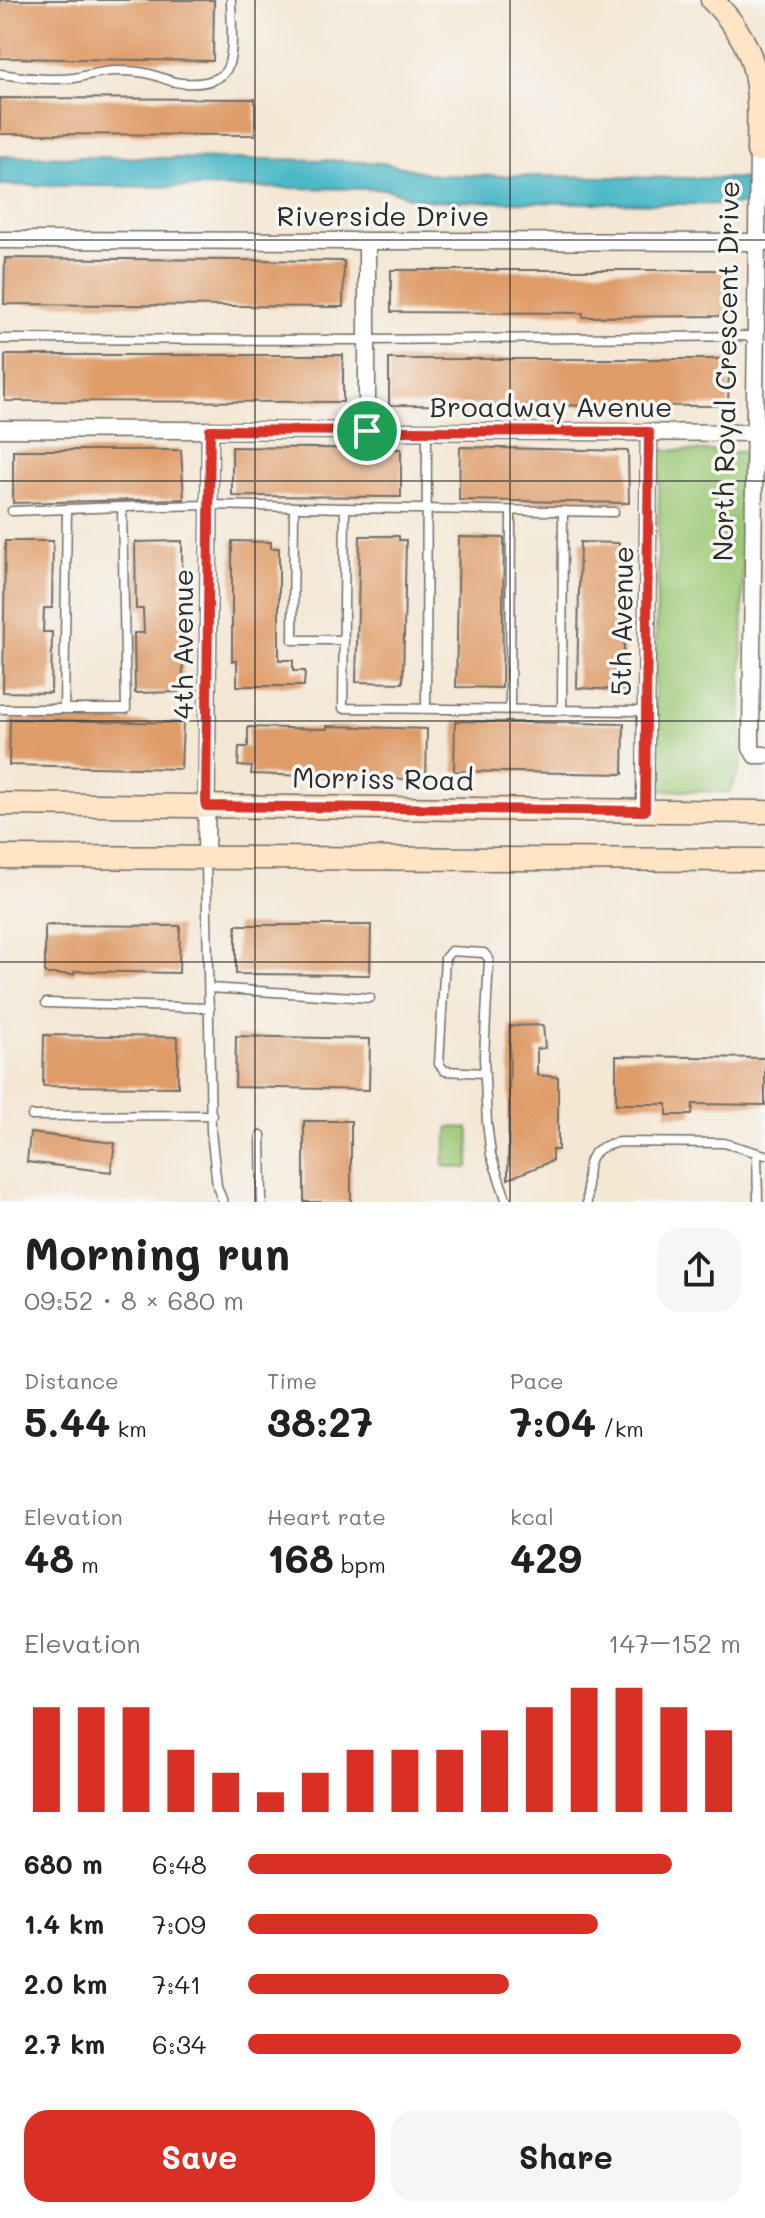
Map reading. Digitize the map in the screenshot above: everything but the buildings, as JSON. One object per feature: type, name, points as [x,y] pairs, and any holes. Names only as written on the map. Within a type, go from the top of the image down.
[{"type":"main road","name":"North Royal Crescent Drive","points":[[712,0],[741,33],[756,74],[761,151]]},
{"type":"main road","name":"Morriss Road","points":[[0,804],[765,812]]},
{"type":"main road","points":[[0,857],[765,860]]},
{"type":"street","name":"North Royal Crescent Drive","points":[[760,755],[751,748],[760,433],[755,336],[760,242],[756,221],[761,151]]},
{"type":"street","name":"Riverside Drive","points":[[0,240],[760,242]]},
{"type":"street","points":[[367,242],[367,431]]},
{"type":"street","name":"Broadway Avenue","points":[[0,429],[760,433]]},
{"type":"street","name":"4th Avenue","points":[[206,859],[210,430]]},
{"type":"street","name":"5th Avenue","points":[[645,811],[649,432]]},
{"type":"lane","points":[[0,74],[56,79],[97,71],[120,71],[151,74],[184,84],[213,81],[227,68],[231,53],[231,0]]},
{"type":"lane","points":[[0,339],[367,340],[755,336]]},
{"type":"lane","points":[[426,708],[427,431]]},
{"type":"lane","points":[[12,511],[209,505],[614,512]]},
{"type":"lane","points":[[0,709],[126,709],[122,507]]},
{"type":"lane","points":[[294,507],[293,640],[344,640]]},
{"type":"lane","points":[[345,508],[343,708],[646,711]]},
{"type":"lane","points":[[64,709],[67,509]]},
{"type":"lane","points":[[510,709],[511,511]]},
{"type":"lane","points":[[562,710],[563,512]]},
{"type":"lane","points":[[206,859],[212,1115],[217,1186],[223,1202]]},
{"type":"lane","points":[[485,1073],[445,1071],[439,1064],[445,958],[451,951],[484,953],[489,959],[484,1057],[491,1155],[507,1202]]},
{"type":"lane","points":[[209,988],[370,998]]},
{"type":"lane","points":[[46,1003],[210,1008]]},
{"type":"lane","points":[[32,1116],[212,1115]]},
{"type":"lane","points":[[261,1135],[262,1202]]},
{"type":"lane","points":[[587,1202],[588,1166],[592,1153],[603,1145],[620,1142],[724,1143],[761,1155],[758,1202]]},
{"type":"green space","points":[[660,450],[744,452],[741,767],[729,792],[653,790]]},
{"type":"green space","points":[[449,1127],[468,1128],[470,1131],[469,1165],[466,1168],[444,1166]]},
{"type":"water","points":[[0,156],[324,160],[384,163],[436,175],[765,179],[765,205],[434,201],[412,198],[386,189],[0,185]]},
{"type":"route","points":[[210,430],[367,431],[649,432],[645,811],[206,806],[210,430]]}]
